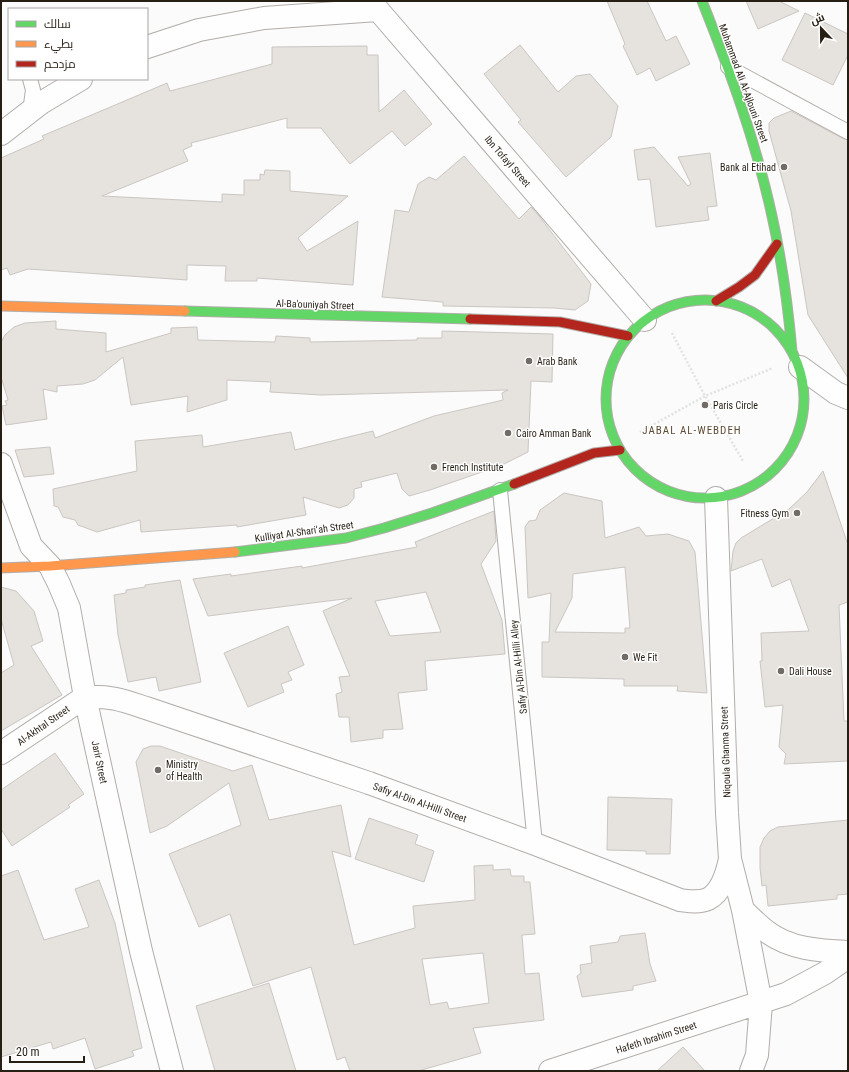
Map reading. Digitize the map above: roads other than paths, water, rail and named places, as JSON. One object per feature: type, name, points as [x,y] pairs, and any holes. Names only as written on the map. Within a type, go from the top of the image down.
[{"type":"street","name":"Muhammad Ali Al-Ajlouni Street","points":[[702,1],[740,99],[756,151],[783,269],[790,324],[805,401],[804,408],[798,434],[781,463],[755,485],[716,498],[695,498],[667,491],[643,477],[620,450],[610,426],[605,395],[612,364],[628,336],[645,320],[670,306],[698,300],[716,301],[727,302],[754,312],[778,331],[796,359]]},
{"type":"street","points":[[148,47],[199,30],[264,18],[375,5]]},
{"type":"street","name":"Ibn Tofayl Street","points":[[375,5],[645,320]]},
{"type":"street","points":[[1,134],[41,104],[79,80]]},
{"type":"street","points":[[716,301],[755,275],[777,244]]},
{"type":"street","name":"Al-Ba'ouniyah Street","points":[[1,306],[560,322],[628,336]]},
{"type":"street","points":[[796,359],[836,393],[848,398]]},
{"type":"street","name":"Kulliyat Al-Shariʻah Street","points":[[1,568],[50,566],[232,552],[346,538],[398,524],[500,490],[594,453],[620,450]]},
{"type":"street","name":"Jarir Street","points":[[1,464],[30,546],[50,566],[69,608],[85,696],[141,951],[172,1071]]},
{"type":"street","name":"Niqoula Ghanma Street","points":[[716,498],[717,731],[730,859],[743,910],[761,1003],[756,1055],[752,1071]]},
{"type":"street","name":"Safiy Al-Din Al-Hilli Street","points":[[85,696],[100,695],[118,699],[369,784],[535,844],[680,900],[695,902],[708,899],[716,892],[725,878],[730,859]]},
{"type":"street","name":"Al-Akhtal Street","points":[[1,753],[85,696]]},
{"type":"street","points":[[743,910],[766,932],[797,946],[816,950],[848,952]]},
{"type":"street","name":"Hafeth Ibrahim Street","points":[[550,1071],[786,994],[825,973],[848,957]]},
{"type":"lane","points":[[728,67],[848,132]]},
{"type":"lane","points":[[30,80],[33,90],[30,112]]},
{"type":"lane","name":"Safiy Al-Din Al-Hilli Alley","points":[[500,490],[535,844]]},
{"type":"place","name":"Bank al Etihad","points":[[784,167]]},
{"type":"place","name":"Arab Bank","points":[[529,361]]},
{"type":"place","name":"Paris Circle","points":[[705,405]]},
{"type":"place","name":"Cairo Amman Bank","points":[[508,433]]},
{"type":"place","name":"French Institute","points":[[434,467]]},
{"type":"place","name":"Fitness Gym","points":[[797,513]]},
{"type":"place","name":"We Fit","points":[[625,657]]},
{"type":"place","name":"Dali House","points":[[781,671]]},
{"type":"place","name":"Ministry of Health","points":[[158,770]]},
{"type":"district","name":"JABAL AL-WEBDEH","points":[[692,430]]}]
